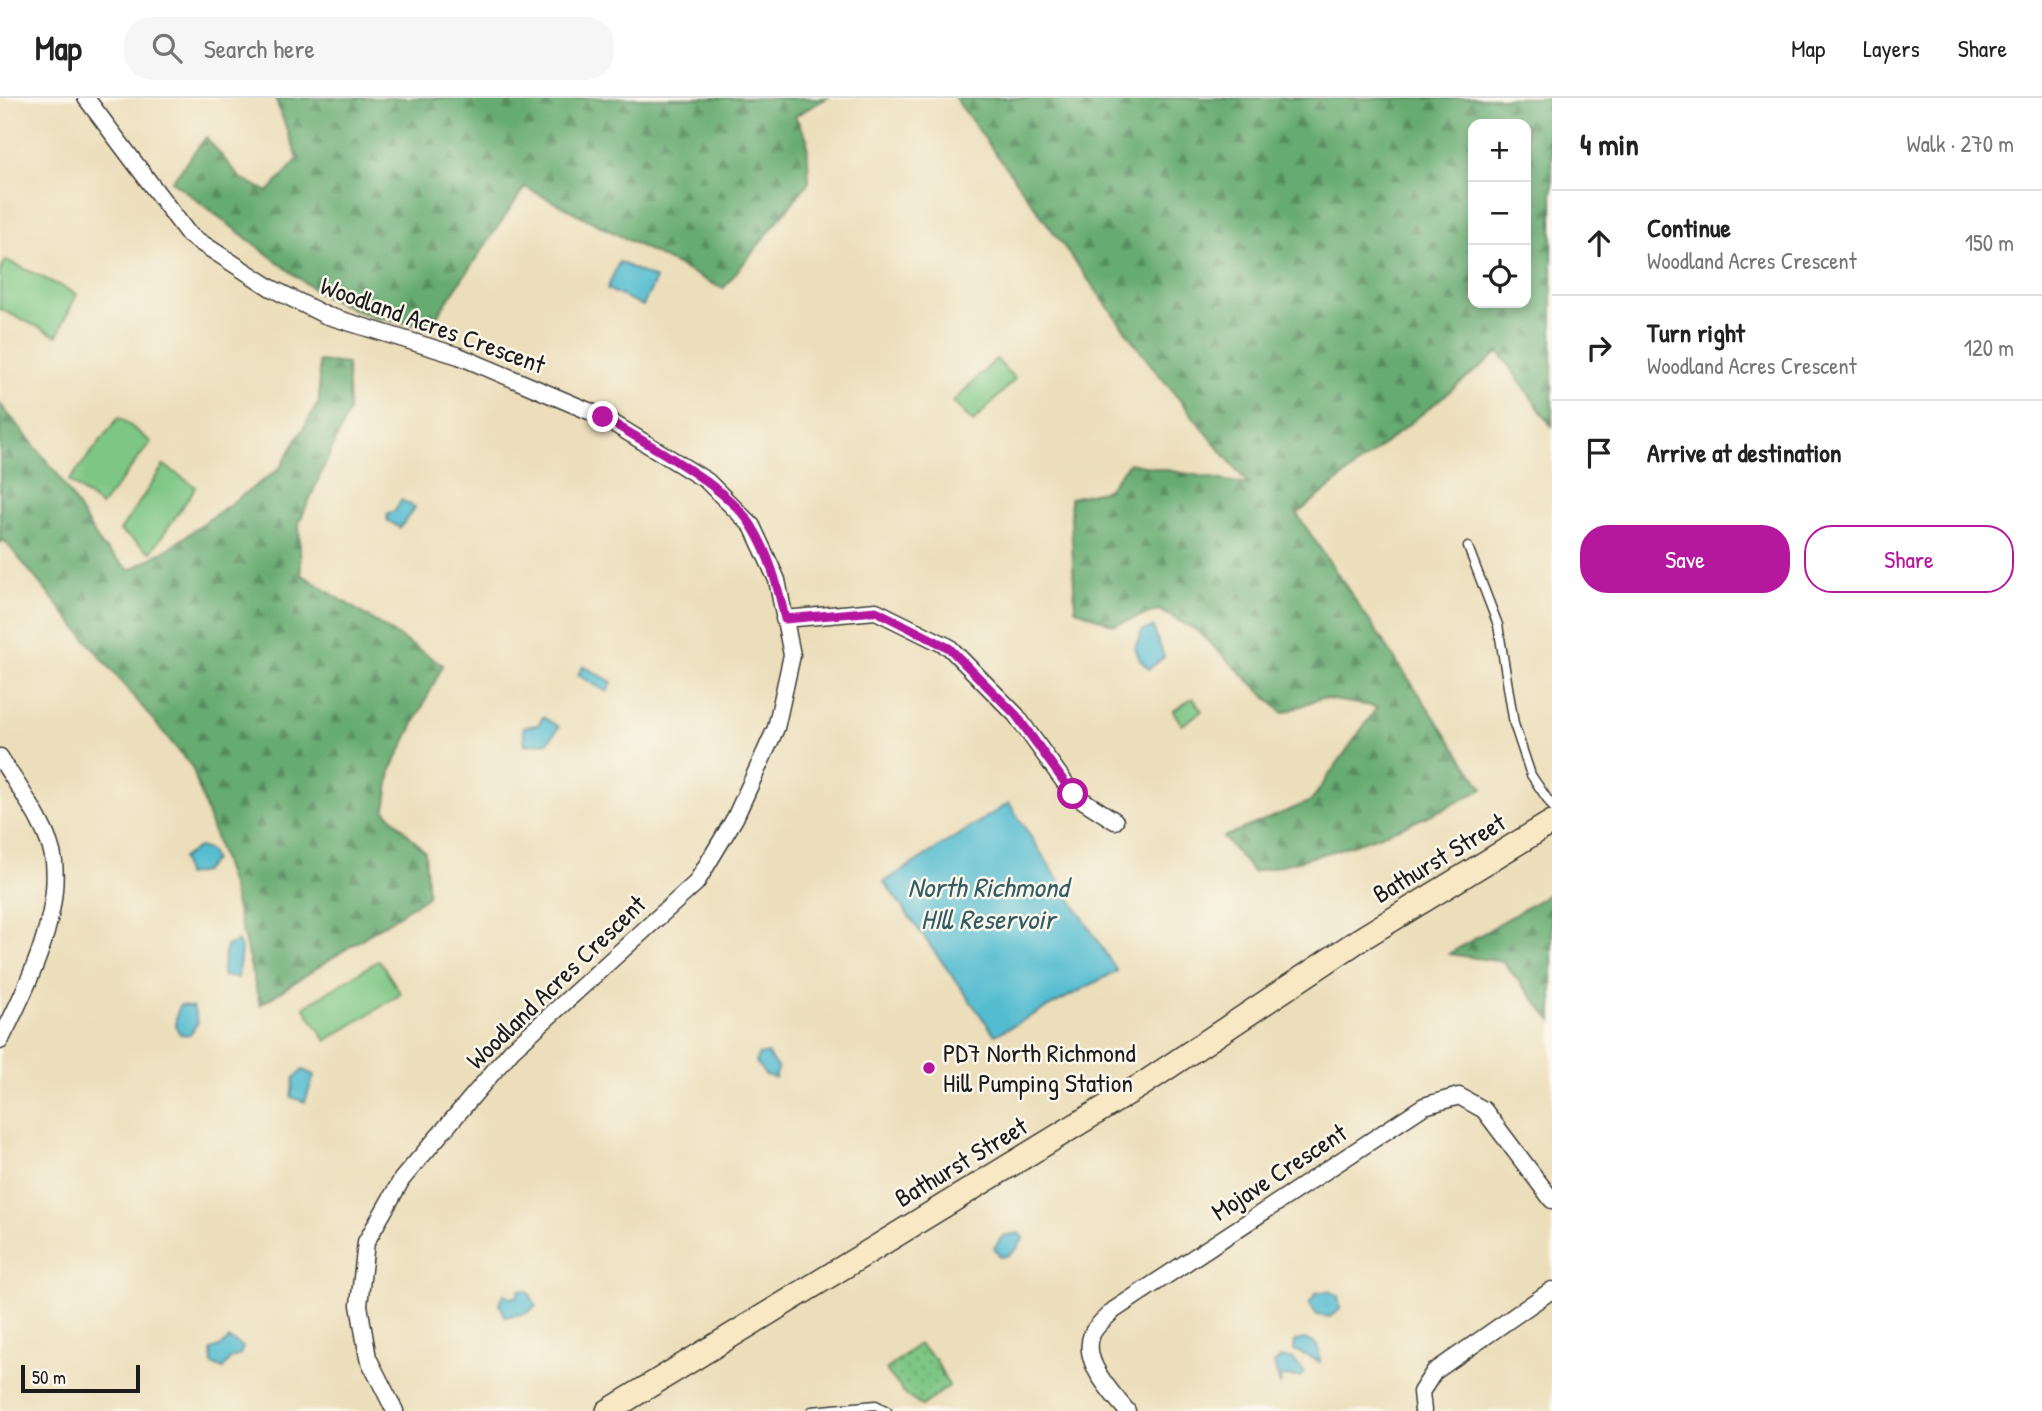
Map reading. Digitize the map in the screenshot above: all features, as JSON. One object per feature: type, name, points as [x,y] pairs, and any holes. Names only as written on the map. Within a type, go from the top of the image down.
[{"type":"main road","name":"Bathurst Street","points":[[608,1411],[1143,1084],[1359,940],[1552,822]]},
{"type":"street","name":"Woodland Acres Crescent","points":[[86,98],[189,235],[271,288],[325,315],[459,356],[603,417],[707,481],[752,526],[777,580],[792,655],[776,729],[735,818],[696,883],[512,1050],[402,1179],[366,1242],[359,1305],[368,1358],[395,1411]]},
{"type":"street","points":[[785,619],[876,611],[949,648],[1016,715],[1073,794],[1115,821]]},
{"type":"street","points":[[0,757],[38,819],[54,861],[51,910],[28,986],[0,1041]]},
{"type":"street","name":"Mojave Crescent","points":[[1127,1411],[1094,1366],[1089,1347],[1092,1333],[1101,1322],[1114,1310],[1424,1106],[1459,1096],[1484,1110],[1552,1200]]},
{"type":"street","points":[[1423,1411],[1421,1392],[1434,1372],[1552,1290]]},
{"type":"lane","points":[[1468,547],[1498,625],[1514,724],[1531,775],[1552,806]]},
{"type":"lane","points":[[812,1411],[876,1405],[887,1411]]},
{"type":"green space","points":[[275,98],[827,98],[795,116],[807,138],[809,182],[723,289],[525,187],[430,326],[374,318],[322,296],[172,181],[206,137],[240,178],[268,192],[298,159]]},
{"type":"green space","points":[[955,98],[1552,98],[1552,427],[1499,352],[1297,514],[1483,789],[1426,817],[1371,839],[1253,872],[1223,837],[1311,801],[1377,707],[1321,698],[1283,713],[1197,631],[1159,610],[1114,625],[1075,609],[1070,498],[1107,490],[1129,463],[1249,485],[1147,360]]},
{"type":"green space","points":[[6,260],[77,294],[57,336],[0,309],[0,271]]},
{"type":"green space","points":[[996,359],[1015,379],[973,422],[953,402]]},
{"type":"green space","points":[[319,361],[347,364],[349,411],[299,523],[301,574],[443,665],[391,770],[385,810],[425,852],[428,896],[260,1005],[232,889],[192,767],[4,540],[0,543],[0,404],[57,473],[101,545],[130,570],[168,549],[280,468],[319,402]]},
{"type":"green space","points":[[119,417],[151,442],[101,506],[69,481]]},
{"type":"green space","points":[[164,465],[196,487],[151,552],[120,531]]},
{"type":"green space","points":[[1193,698],[1202,711],[1182,725],[1173,711]]},
{"type":"green space","points":[[1552,892],[1552,1021],[1503,962],[1449,954]]},
{"type":"green space","points":[[379,960],[401,994],[326,1041],[304,1007]]},
{"type":"green space","points":[[918,1344],[935,1359],[949,1386],[922,1406],[907,1396],[886,1370]]},
{"type":"water","points":[[619,262],[656,279],[643,306],[607,289]]},
{"type":"water","points":[[401,500],[415,507],[400,528],[387,520],[388,513],[395,511]]},
{"type":"water","points":[[1153,627],[1164,657],[1149,669],[1140,660],[1135,648],[1142,631]]},
{"type":"water","points":[[583,666],[612,682],[607,692],[578,675]]},
{"type":"water","points":[[543,717],[559,727],[548,742],[525,745],[523,727],[538,725]]},
{"type":"water","name":"North Richmond HIll Reservoir","points":[[1009,803],[1117,971],[995,1035],[884,882]]},
{"type":"water","points":[[198,847],[209,850],[214,860],[203,872],[186,875],[182,858]]},
{"type":"water","points":[[238,941],[241,949],[238,978],[222,976],[226,946]]},
{"type":"water","points":[[180,1005],[193,1007],[198,1022],[190,1035],[180,1034],[176,1027]]},
{"type":"water","points":[[767,1053],[778,1069],[775,1078],[765,1075],[756,1062],[758,1055]]},
{"type":"water","points":[[303,1070],[314,1075],[305,1102],[291,1097],[294,1078]]},
{"type":"water","points":[[1019,1233],[1023,1238],[1020,1245],[1012,1253],[1001,1257],[994,1248],[1003,1236]]},
{"type":"water","points":[[519,1290],[528,1291],[536,1306],[527,1313],[506,1317],[499,1304],[504,1294],[510,1298],[518,1296]]},
{"type":"water","points":[[1329,1291],[1338,1296],[1340,1309],[1330,1317],[1317,1315],[1309,1304],[1316,1293]]},
{"type":"water","points":[[229,1339],[243,1347],[240,1355],[231,1358],[223,1369],[212,1364],[211,1350],[222,1346]]},
{"type":"water","points":[[1304,1339],[1313,1342],[1317,1347],[1320,1362],[1294,1350],[1295,1341]]},
{"type":"water","points":[[1281,1358],[1291,1358],[1305,1372],[1301,1377],[1282,1376],[1280,1384],[1274,1364]]},
{"type":"place","name":"PD7 North Richmond Hill Pumping Station","points":[[929,1068]]},
{"type":"route","points":[[603,417],[707,481],[752,526],[777,580],[785,619],[876,611],[949,648],[1016,715],[1073,794]]}]
